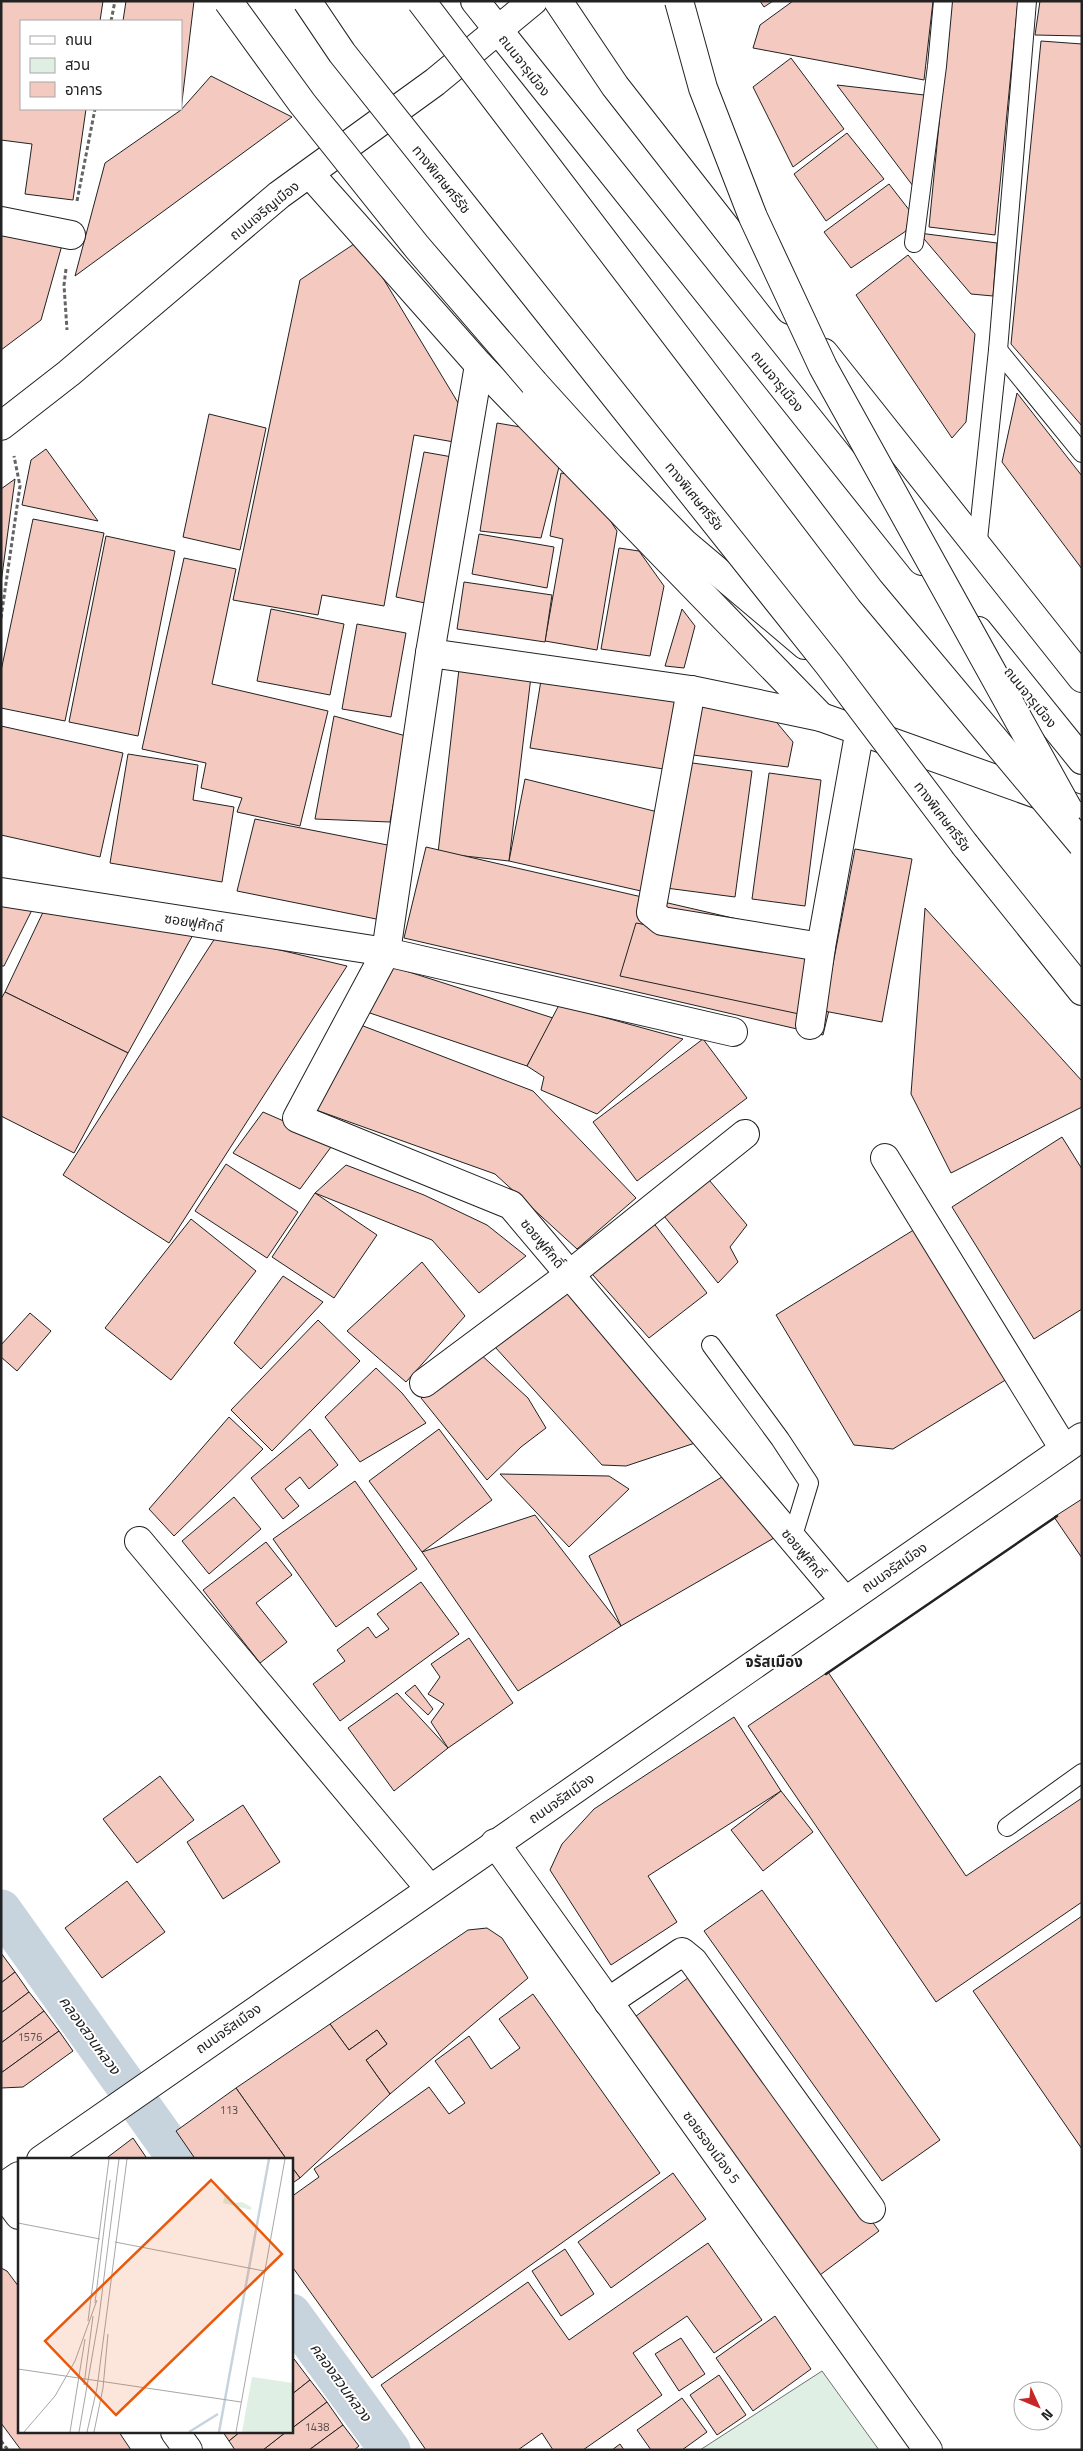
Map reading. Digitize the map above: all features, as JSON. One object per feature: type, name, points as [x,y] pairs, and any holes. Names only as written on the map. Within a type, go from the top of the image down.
[{"type":"main road","points":[[228,1],[302,103],[417,247],[572,425],[684,543],[829,665]]},
{"type":"main road","name":"ทางพิเศษศรีรัช","points":[[307,1],[342,53],[829,665],[965,845],[1082,991]]},
{"type":"main road","points":[[421,1],[870,591],[1082,844]]},
{"type":"main road","name":"ถนนจารุเมือง","points":[[475,1],[1082,760]]},
{"type":"main road","name":"ถนนเจริญเมือง","points":[[4,424],[69,373],[279,195],[435,82],[533,1]]},
{"type":"main road","points":[[558,1],[620,92],[977,549],[1082,678]]},
{"type":"main road","points":[[679,1],[703,88],[753,217],[824,367],[1082,834]]},
{"type":"main road","points":[[310,174],[479,365],[821,717]]},
{"type":"main road","points":[[1,222],[71,234]]},
{"type":"main road","points":[[386,952],[430,653],[479,365]]},
{"type":"main road","points":[[430,653],[691,690],[821,717],[860,729],[1082,810]]},
{"type":"main road","points":[[691,690],[651,912],[662,921],[821,947]]},
{"type":"main road","points":[[810,1025],[821,947],[860,729]]},
{"type":"main road","name":"ซอยฟูศักดิ์","points":[[1,892],[386,952],[733,1032]]},
{"type":"main road","name":"ซอยฟูศักดิ์","points":[[386,952],[298,1118],[511,1205],[845,1601]]},
{"type":"main road","points":[[424,1384],[569,1275],[745,1134]]},
{"type":"main road","points":[[886,1158],[1073,1443]]},
{"type":"main road","name":"ถนนจรัสเมือง","points":[[44,2158],[1073,1443]]},
{"type":"main road","points":[[139,1541],[430,1889]]},
{"type":"main road","name":"ซอยรองเมือง 5","points":[[495,1843],[928,2450]]},
{"type":"main road","points":[[608,2002],[682,1952],[693,1961],[871,2209]]},
{"type":"main road","points":[[18,2177],[1,2190],[18,2214]]},
{"type":"main road","points":[[176,2434],[188,2450]]},
{"type":"lane","points":[[914,243],[937,66],[943,1]]},
{"type":"lane","points":[[977,549],[998,350],[1027,1]]},
{"type":"lane","points":[[998,350],[1082,453]]},
{"type":"lane","points":[[711,1345],[780,1439],[809,1483],[792,1539]]},
{"type":"lane","points":[[1007,1827],[1082,1773]]},
{"type":"path","points":[[111,20],[115,1]]},
{"type":"path","points":[[1,618],[20,486],[4,424]]},
{"type":"path","points":[[1,2441],[8,2450]]},
{"type":"green space","points":[[822,2371],[879,2450],[700,2450]]},
{"type":"building","points":[[1,1],[103,1],[100,20],[20,20],[20,110],[86,110],[73,200],[25,194],[32,144],[1,140]]},
{"type":"building","points":[[126,1],[194,1],[182,102],[182,20],[123,20]]},
{"type":"building","points":[[760,1],[773,1],[764,7]]},
{"type":"building","points":[[793,1],[933,1],[924,80],[753,48],[760,25]]},
{"type":"building","points":[[951,1],[1018,1],[995,235],[929,227]]},
{"type":"building","points":[[1040,1],[1082,1],[1082,36],[1035,35]]},
{"type":"building","points":[[1041,41],[1082,44],[1082,426],[1011,344]]},
{"type":"building","points":[[791,58],[844,129],[793,167],[753,87]]},
{"type":"building","points":[[211,76],[292,117],[75,276],[105,163],[182,109]]},
{"type":"building","points":[[837,85],[933,96],[916,190]]},
{"type":"building","points":[[847,133],[884,179],[826,221],[794,174]]},
{"type":"building","points":[[889,184],[910,211],[906,231],[851,268],[824,232]]},
{"type":"building","points":[[1,227],[64,238],[41,320],[1,350]]},
{"type":"building","points":[[919,233],[997,243],[993,296],[971,294]]},
{"type":"building","points":[[360,240],[460,406],[454,442],[414,435],[384,606],[322,595],[318,615],[233,600],[300,280]]},
{"type":"building","points":[[908,255],[975,334],[966,422],[952,438],[856,295]]},
{"type":"building","points":[[1017,393],[1082,476],[1082,569],[1002,462]]},
{"type":"building","points":[[209,414],[266,428],[240,550],[183,537]]},
{"type":"building","points":[[497,423],[544,431],[562,455],[541,538],[480,531]]},
{"type":"building","points":[[46,449],[98,521],[22,505],[31,460]]},
{"type":"building","points":[[424,452],[458,458],[430,604],[396,597]]},
{"type":"building","points":[[561,473],[582,477],[617,531],[597,650],[545,641],[563,539],[550,536]]},
{"type":"building","points":[[15,479],[1,583],[1,489]]},
{"type":"building","points":[[33,519],[104,533],[65,721],[1,708],[1,671]]},
{"type":"building","points":[[479,534],[554,547],[547,588],[472,574]]},
{"type":"building","points":[[106,536],[175,551],[138,736],[69,722]]},
{"type":"building","points":[[619,548],[639,551],[664,586],[650,656],[601,649]]},
{"type":"building","points":[[184,558],[236,569],[212,684],[328,711],[300,826],[237,812],[242,798],[201,788],[206,763],[142,749]]},
{"type":"building","points":[[464,582],[552,595],[545,642],[457,629]]},
{"type":"building","points":[[271,609],[344,624],[330,695],[257,681]]},
{"type":"building","points":[[682,609],[695,626],[684,668],[665,666]]},
{"type":"building","points":[[357,624],[406,633],[391,717],[342,709]]},
{"type":"building","points":[[460,660],[532,668],[509,861],[438,853]]},
{"type":"building","points":[[542,674],[683,696],[670,770],[530,748]]},
{"type":"building","points":[[701,700],[768,712],[793,742],[788,767],[693,755]]},
{"type":"building","points":[[334,716],[406,736],[390,822],[315,819]]},
{"type":"building","points":[[1,726],[123,753],[100,857],[1,835]]},
{"type":"building","points":[[128,754],[198,765],[193,800],[234,807],[222,882],[110,863]]},
{"type":"building","points":[[685,762],[752,771],[735,897],[666,888]]},
{"type":"building","points":[[769,773],[821,780],[805,906],[752,899]]},
{"type":"building","points":[[525,779],[662,813],[641,891],[509,861]]},
{"type":"building","points":[[255,819],[413,850],[396,923],[237,891]]},
{"type":"building","points":[[426,847],[845,944],[823,1035],[404,938]]},
{"type":"building","points":[[855,849],[912,859],[882,1022],[824,1011]]},
{"type":"building","points":[[1,901],[34,906],[4,966],[1,966]]},
{"type":"building","points":[[45,908],[194,933],[128,1053],[5,992]]},
{"type":"building","points":[[925,908],[1082,1081],[1082,1107],[951,1173],[911,1094]]},
{"type":"building","points":[[636,923],[809,955],[804,1015],[620,976]]},
{"type":"building","points":[[217,935],[347,966],[169,1243],[63,1175]]},
{"type":"building","points":[[384,964],[553,1018],[527,1066],[361,1010]]},
{"type":"building","points":[[5,992],[128,1053],[74,1153],[1,1116],[1,999]]},
{"type":"building","points":[[559,1005],[683,1039],[597,1114],[541,1090],[544,1077],[527,1066]]},
{"type":"building","points":[[358,1024],[533,1091],[636,1198],[577,1249],[495,1174],[316,1110]]},
{"type":"building","points":[[703,1039],[747,1098],[637,1181],[593,1122]]},
{"type":"building","points":[[263,1112],[334,1143],[300,1189],[233,1153]]},
{"type":"building","points":[[1062,1137],[1082,1169],[1082,1309],[1034,1339],[952,1207]]},
{"type":"building","points":[[226,1164],[298,1212],[267,1258],[195,1211]]},
{"type":"building","points":[[346,1165],[424,1195],[487,1225],[526,1256],[479,1293],[432,1240],[315,1193]]},
{"type":"building","points":[[704,1174],[747,1225],[730,1247],[738,1262],[718,1283],[660,1211]]},
{"type":"building","points":[[315,1193],[377,1235],[334,1298],[272,1257]]},
{"type":"building","points":[[649,1217],[707,1293],[649,1338],[585,1266]]},
{"type":"building","points":[[191,1219],[256,1271],[171,1380],[105,1328]]},
{"type":"building","points":[[920,1226],[1012,1376],[893,1449],[854,1445],[776,1315]]},
{"type":"building","points":[[422,1262],[465,1316],[406,1382],[347,1331]]},
{"type":"building","points":[[283,1276],[323,1302],[261,1369],[234,1343]]},
{"type":"building","points":[[561,1287],[701,1441],[626,1466],[602,1465],[495,1347]]},
{"type":"building","points":[[30,1313],[51,1331],[17,1371],[1,1357],[1,1345]]},
{"type":"building","points":[[318,1320],[360,1361],[272,1451],[231,1410]]},
{"type":"building","points":[[478,1352],[528,1398],[546,1428],[521,1447],[487,1480],[421,1398]]},
{"type":"building","points":[[376,1368],[402,1393],[426,1423],[360,1462],[325,1417]]},
{"type":"building","points":[[229,1417],[263,1449],[174,1536],[149,1509]]},
{"type":"building","points":[[310,1429],[338,1465],[309,1489],[300,1477],[285,1489],[299,1506],[283,1519],[251,1478]]},
{"type":"building","points":[[439,1429],[492,1500],[422,1552],[369,1481]]},
{"type":"building","points":[[500,1474],[609,1476],[629,1489],[569,1547]]},
{"type":"building","points":[[722,1477],[774,1538],[621,1626],[589,1556]]},
{"type":"building","points":[[355,1481],[417,1569],[336,1627],[273,1539]]},
{"type":"building","points":[[234,1497],[261,1529],[209,1574],[182,1541]]},
{"type":"building","points":[[1082,1499],[1082,1558],[1054,1517]]},
{"type":"building","points":[[535,1515],[621,1626],[518,1691],[422,1552]]},
{"type":"building","points":[[266,1542],[292,1575],[256,1603],[287,1642],[260,1663],[203,1590]]},
{"type":"building","points":[[421,1582],[459,1634],[340,1721],[313,1684],[345,1661],[337,1650],[368,1627],[376,1638],[389,1629],[377,1614]]},
{"type":"building","points":[[469,1638],[513,1703],[448,1748],[431,1722],[444,1704],[428,1694],[440,1677],[431,1664]]},
{"type":"building","points":[[828,1672],[966,1876],[1082,1798],[1082,1902],[936,2002],[748,1726]]},
{"type":"building","points":[[415,1685],[433,1709],[428,1715],[405,1693]]},
{"type":"building","points":[[397,1693],[448,1748],[394,1791],[348,1728]]},
{"type":"building","points":[[734,1717],[781,1791],[648,1876],[677,1922],[611,1965],[550,1870],[562,1844],[594,1809]]},
{"type":"building","points":[[160,1776],[194,1820],[137,1863],[103,1819]]},
{"type":"building","points":[[781,1791],[813,1832],[763,1871],[731,1830]]},
{"type":"building","points":[[243,1805],[280,1862],[223,1899],[187,1842]]},
{"type":"building","points":[[127,1881],[165,1932],[102,1978],[65,1928]]},
{"type":"building","points":[[762,1890],[940,2140],[882,2181],[704,1931]]},
{"type":"building","points":[[1082,1916],[1082,2149],[973,1991]]},
{"type":"building","points":[[487,1928],[502,1938],[528,1978],[390,2094],[366,2060],[387,2044],[377,2030],[349,2050],[330,2024],[468,1930]]},
{"type":"building","points":[[1,1953],[15,1972],[1,1983]]},
{"type":"building","points":[[15,1972],[29,1992],[1,2013],[1,1983]]},
{"type":"building","points":[[692,1975],[879,2231],[820,2275],[632,2019]]},
{"type":"building","points":[[29,1992],[44,2011],[1,2043],[1,2013]]},
{"type":"building","points":[[533,1994],[660,2173],[372,2378],[292,2266],[292,2196],[319,2177],[314,2169],[429,2087],[449,2114],[465,2103],[435,2061],[469,2036],[491,2069],[520,2048],[499,2019]]},
{"type":"building","points":[[44,2011],[59,2031],[1,2073],[1,2043]]},
{"type":"building","points":[[330,2024],[349,2050],[377,2030],[387,2044],[366,2060],[390,2094],[300,2178],[292,2167],[292,2158],[286,2158],[236,2088]]},
{"type":"building","points":[[59,2031],[73,2051],[23,2087],[1,2088],[1,2073]]},
{"type":"building","points":[[236,2088],[286,2158],[195,2158],[176,2131]]},
{"type":"building","points":[[133,2138],[147,2158],[107,2158]]},
{"type":"building","points":[[292,2167],[300,2178],[292,2183]]},
{"type":"building","points":[[673,2173],[706,2219],[611,2288],[578,2242]]},
{"type":"building","points":[[708,2243],[762,2320],[714,2353],[687,2316],[633,2353],[662,2395],[583,2450],[553,2450],[542,2433],[518,2450],[426,2450],[381,2385],[528,2282],[569,2340]]},
{"type":"building","points":[[565,2249],[594,2294],[561,2316],[532,2271]]},
{"type":"building","points":[[1,2268],[7,2271],[18,2286],[18,2434],[120,2434],[131,2450],[21,2450],[1,2423]]},
{"type":"building","points":[[775,2316],[811,2369],[753,2411],[716,2358]]},
{"type":"building","points":[[681,2338],[705,2374],[679,2391],[655,2354]]},
{"type":"building","points":[[294,2359],[310,2380],[292,2394],[292,2360]]},
{"type":"building","points":[[719,2375],[746,2415],[717,2435],[690,2395]]},
{"type":"building","points":[[310,2380],[327,2402],[292,2428],[292,2394]]},
{"type":"building","points":[[682,2398],[707,2432],[682,2450],[651,2450],[637,2430]]},
{"type":"building","points":[[327,2402],[343,2425],[309,2450],[263,2450],[283,2434],[292,2434],[292,2428]]},
{"type":"building","points":[[343,2425],[359,2446],[354,2450],[309,2450]]},
{"type":"building","points":[[224,2434],[238,2434],[229,2441]]},
{"type":"building","points":[[238,2434],[283,2434],[263,2450],[235,2450],[229,2441]]},
{"type":"building","points":[[620,2444],[624,2450],[612,2450]]},
{"type":"waterway","name":"คลองสวนหลวง","points":[[1,1910],[178,2158]]},
{"type":"waterway","name":"คลองสวนหลวง","points":[[292,2315],[390,2450]]},
{"type":"wall","points":[[826,1674],[1057,1516]]},
{"type":"district","name":"จรัสเมือง","points":[[774,1661]]}]
